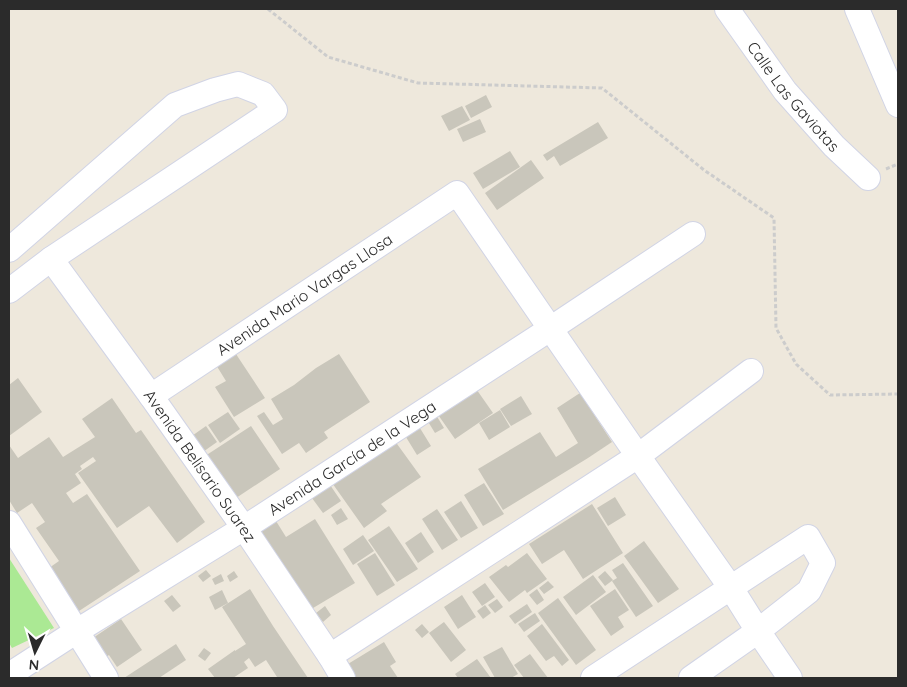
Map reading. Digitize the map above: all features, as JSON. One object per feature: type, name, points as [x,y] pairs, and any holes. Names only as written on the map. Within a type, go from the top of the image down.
[{"type":"street","name":"Calle Las Gaviotas","points":[[727,9],[785,91],[834,146],[868,178]]},
{"type":"street","points":[[857,9],[898,105]]},
{"type":"street","points":[[9,250],[175,105],[215,90],[238,84],[263,94],[275,110],[50,259],[9,291]]},
{"type":"street","name":"Avenida Mario Vargas Llosa","points":[[151,396],[457,193],[550,329]]},
{"type":"street","name":"Avenida García de la Vega","points":[[9,675],[244,528],[693,234]]},
{"type":"street","name":"Avenida Belisario Suarez","points":[[50,259],[151,396],[244,528],[343,678]]},
{"type":"street","points":[[550,329],[731,588],[758,632],[790,678]]},
{"type":"street","points":[[330,656],[638,456],[751,371]]},
{"type":"street","points":[[9,523],[106,678]]},
{"type":"street","points":[[593,678],[808,537],[822,563],[809,591],[758,632],[691,678]]},
{"type":"path","points":[[268,9],[328,57],[418,83],[602,88],[704,170],[774,218],[776,328],[796,364],[830,395],[898,394]]},
{"type":"green space","points":[[9,558],[54,628],[12,648],[9,643]]},
{"type":"building","points":[[486,95],[492,107],[471,118],[465,106]]},
{"type":"building","points":[[462,106],[470,120],[449,131],[441,116]]},
{"type":"building","points":[[480,119],[486,132],[463,142],[457,129]]},
{"type":"building","points":[[598,122],[608,138],[560,166],[554,156],[547,161],[543,155]]},
{"type":"building","points":[[510,151],[520,167],[483,189],[473,173]]},
{"type":"building","points":[[531,160],[544,178],[497,210],[485,193]]},
{"type":"building","points":[[232,348],[265,398],[234,417],[215,387],[226,381],[213,360]]},
{"type":"building","points":[[339,354],[370,402],[324,432],[328,438],[306,453],[299,443],[282,454],[257,416],[264,412],[273,425],[283,419],[271,399]]},
{"type":"building","points":[[18,378],[42,412],[9,436],[9,385]]},
{"type":"building","points":[[472,383],[493,413],[455,439],[434,409]]},
{"type":"building","points":[[580,393],[612,442],[503,510],[478,469],[540,432],[556,457],[578,443],[557,408]]},
{"type":"building","points":[[521,396],[532,414],[511,426],[500,409]]},
{"type":"building","points":[[112,398],[136,433],[141,430],[205,522],[177,543],[149,506],[117,528],[78,473],[96,461],[93,457],[80,466],[82,469],[75,474],[81,483],[66,493],[73,503],[87,494],[140,571],[79,611],[49,568],[59,561],[36,528],[45,522],[32,503],[17,513],[9,500],[9,445],[18,458],[49,437],[63,457],[95,437],[82,419]]},
{"type":"building","points":[[433,410],[444,428],[435,433],[424,415]]},
{"type":"building","points":[[500,410],[510,427],[489,440],[479,423]]},
{"type":"building","points":[[228,412],[240,429],[220,443],[208,425]]},
{"type":"building","points":[[415,420],[431,446],[417,455],[401,429]]},
{"type":"building","points":[[206,426],[217,442],[200,454],[189,438]]},
{"type":"building","points":[[251,426],[280,469],[230,502],[202,458]]},
{"type":"building","points":[[392,437],[421,477],[381,504],[387,511],[364,528],[330,480]]},
{"type":"building","points":[[328,482],[341,501],[323,513],[309,494]]},
{"type":"building","points":[[484,483],[504,514],[483,526],[464,495]]},
{"type":"building","points":[[615,497],[626,515],[608,526],[597,508]]},
{"type":"building","points":[[461,501],[478,528],[461,538],[444,512]]},
{"type":"building","points":[[592,504],[623,553],[583,579],[564,550],[542,564],[529,544]]},
{"type":"building","points":[[341,508],[348,519],[337,525],[331,515]]},
{"type":"building","points":[[437,509],[458,540],[442,550],[422,519]]},
{"type":"building","points":[[315,519],[355,583],[303,614],[259,531],[276,521],[286,537]]},
{"type":"building","points":[[389,526],[418,569],[397,582],[368,540]]},
{"type":"building","points":[[421,532],[434,552],[418,563],[405,543]]},
{"type":"building","points":[[363,535],[374,551],[353,565],[343,549]]},
{"type":"building","points":[[644,541],[679,589],[658,603],[624,556]]},
{"type":"building","points":[[375,553],[395,585],[377,596],[357,564]]},
{"type":"building","points":[[527,553],[547,579],[527,593],[525,590],[509,602],[489,577],[506,565],[508,567]]},
{"type":"building","points":[[623,563],[653,606],[636,617],[612,581],[617,578],[612,570]]},
{"type":"building","points":[[206,570],[211,576],[203,582],[198,576]]},
{"type":"building","points":[[234,571],[238,577],[230,582],[227,576]]},
{"type":"building","points":[[605,571],[613,580],[605,586],[598,577]]},
{"type":"building","points":[[221,574],[224,581],[215,585],[212,579]]},
{"type":"building","points":[[593,575],[606,592],[576,615],[563,597]]},
{"type":"building","points":[[548,581],[554,587],[544,594],[539,588]]},
{"type":"building","points":[[485,583],[495,597],[482,606],[472,592]]},
{"type":"building","points":[[250,589],[308,678],[275,678],[277,677],[266,660],[255,667],[249,658],[244,662],[248,668],[233,678],[215,678],[208,669],[246,644],[222,607]]},
{"type":"building","points":[[537,589],[544,600],[537,605],[529,595]]},
{"type":"building","points":[[615,589],[629,610],[618,617],[624,627],[611,636],[590,606]]},
{"type":"building","points":[[222,590],[228,603],[215,610],[209,597]]},
{"type":"building","points":[[172,595],[181,606],[173,612],[164,601]]},
{"type":"building","points":[[462,595],[476,617],[458,629],[444,607]]},
{"type":"building","points":[[558,598],[596,650],[576,665],[538,613]]},
{"type":"building","points":[[497,599],[503,607],[495,613],[488,605]]},
{"type":"building","points":[[527,604],[532,612],[515,624],[509,616]]},
{"type":"building","points":[[485,605],[491,613],[483,619],[477,611]]},
{"type":"building","points":[[325,606],[331,615],[323,622],[316,613]]},
{"type":"building","points":[[535,613],[540,621],[524,632],[518,624]]},
{"type":"building","points":[[121,619],[142,650],[117,667],[109,655],[106,657],[93,638]]},
{"type":"building","points":[[444,622],[466,650],[451,662],[429,633]]},
{"type":"building","points":[[422,624],[429,632],[422,638],[415,630]]},
{"type":"building","points":[[542,624],[569,660],[562,666],[554,656],[546,661],[527,636]]},
{"type":"building","points":[[384,642],[396,662],[390,666],[398,678],[350,678],[343,667]]},
{"type":"building","points":[[176,644],[186,660],[159,678],[124,678]]},
{"type":"building","points":[[502,647],[518,674],[511,678],[495,678],[483,657]]},
{"type":"building","points":[[204,648],[211,653],[205,661],[198,656]]},
{"type":"building","points":[[530,654],[548,678],[524,678],[514,665]]},
{"type":"building","points":[[477,659],[491,678],[458,678],[455,674]]}]
